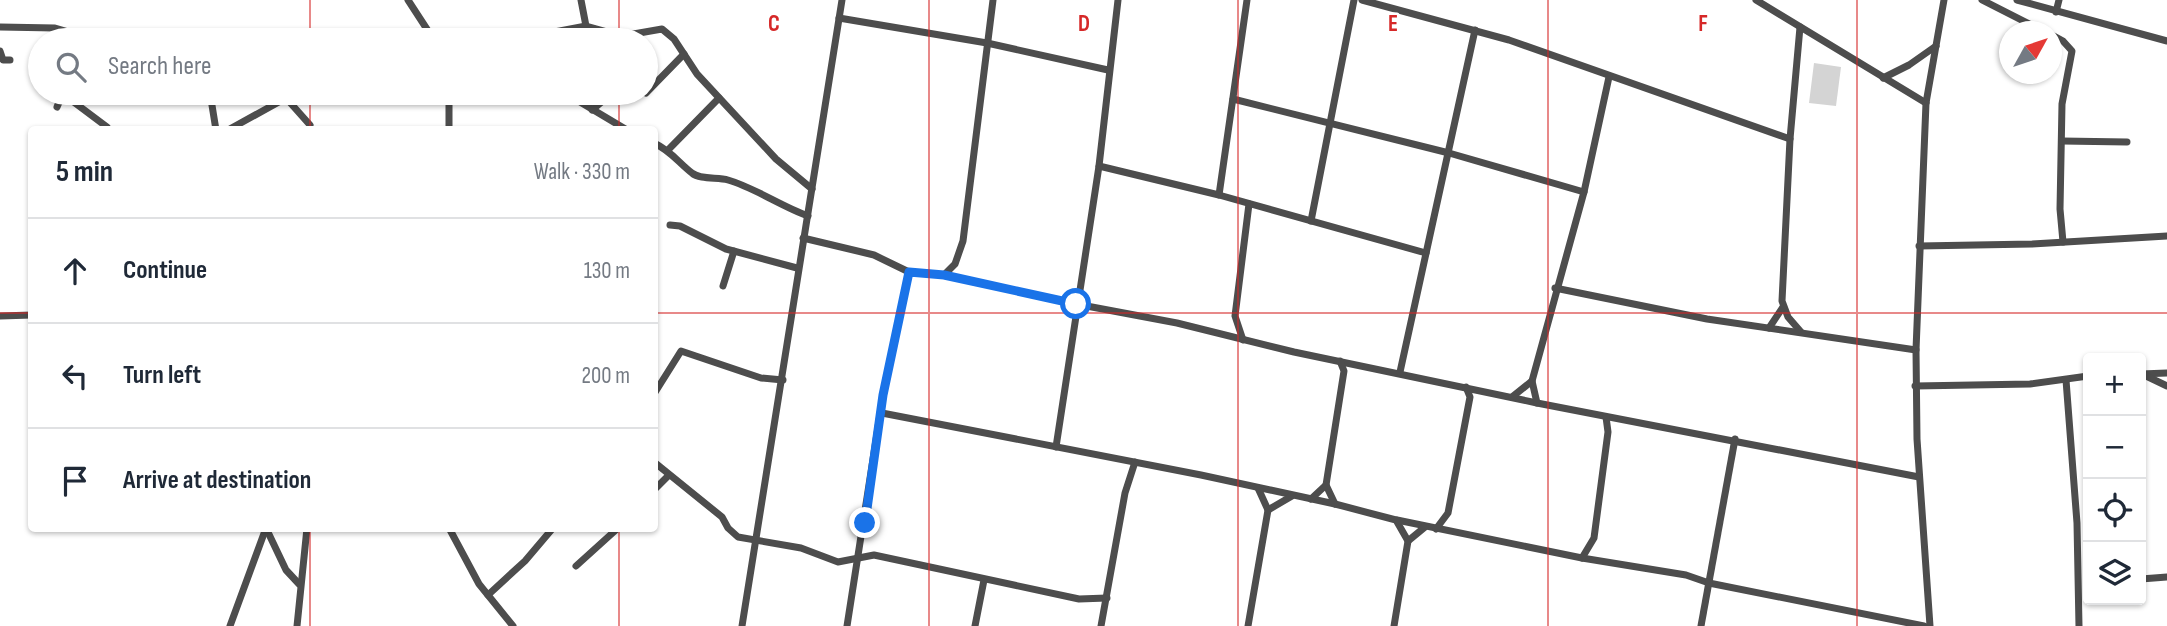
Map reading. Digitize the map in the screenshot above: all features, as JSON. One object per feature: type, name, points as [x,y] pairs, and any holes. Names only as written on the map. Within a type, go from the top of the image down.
[{"type":"street","points":[[408,0],[426,28]]},
{"type":"street","points":[[581,0],[586,26]]},
{"type":"street","points":[[742,626],[783,380],[797,268],[808,216],[842,0]]},
{"type":"street","points":[[944,275],[955,264],[963,241],[993,0]]},
{"type":"street","points":[[1056,447],[1099,166],[1118,0]]},
{"type":"street","points":[[1219,195],[1247,0]]},
{"type":"street","points":[[1311,221],[1354,0]]},
{"type":"street","points":[[1362,0],[1475,30],[1790,139]]},
{"type":"street","points":[[1756,0],[1926,103]]},
{"type":"street","points":[[1930,626],[1915,386],[1926,103],[1944,0]]},
{"type":"street","points":[[1982,0],[2023,21]]},
{"type":"street","points":[[2017,0],[2167,41]]},
{"type":"street","points":[[2056,12],[2059,0]]},
{"type":"street","points":[[839,18],[986,43],[1108,70]]},
{"type":"street","points":[[0,27],[55,28]]},
{"type":"street","points":[[1769,328],[1783,307],[1790,139],[1800,27]]},
{"type":"street","points":[[576,28],[593,28]]},
{"type":"street","points":[[658,30],[662,29],[674,39],[719,98],[776,159],[812,189]]},
{"type":"street","points":[[1401,372],[1475,30]]},
{"type":"street","points":[[2062,40],[2072,51],[2062,104],[2060,209],[2063,242]]},
{"type":"street","points":[[1883,78],[1909,65],[1937,45]]},
{"type":"street","points":[[0,51],[3,60],[10,60]]},
{"type":"street","points":[[658,81],[684,54]]},
{"type":"street","points":[[1536,403],[1532,381],[1555,288],[1584,192],[1609,77]]},
{"type":"street","points":[[669,149],[719,98]]},
{"type":"street","points":[[1233,99],[1449,153],[1584,192]]},
{"type":"street","points":[[79,105],[106,126]]},
{"type":"street","points":[[212,105],[215,126]]},
{"type":"street","points":[[235,126],[273,105]]},
{"type":"street","points":[[292,105],[310,125]]},
{"type":"street","points":[[449,105],[449,126]]},
{"type":"street","points":[[584,105],[617,126]]},
{"type":"street","points":[[592,110],[598,105]]},
{"type":"street","points":[[2062,141],[2127,142]]},
{"type":"street","points":[[658,145],[669,149],[692,173],[733,181],[778,205],[808,216]]},
{"type":"street","points":[[1099,166],[1219,195],[1426,253]]},
{"type":"street","points":[[1242,340],[1235,316],[1249,204]]},
{"type":"street","points":[[670,225],[680,226],[713,244],[797,268]]},
{"type":"street","points":[[1919,246],[2167,236]]},
{"type":"street","points":[[803,238],[874,255],[909,272],[944,275],[1177,323],[1242,340],[1536,403],[1735,439],[1919,477]]},
{"type":"street","points":[[723,286],[734,251]]},
{"type":"street","points":[[847,626],[882,413],[909,272]]},
{"type":"street","points":[[1555,288],[1707,319],[1916,350]]},
{"type":"street","points":[[1783,307],[1801,332]]},
{"type":"street","points":[[0,316],[28,316]]},
{"type":"street","points":[[658,388],[681,351],[761,379],[783,380]]},
{"type":"street","points":[[1335,504],[1326,485],[1345,372],[1340,361]]},
{"type":"street","points":[[2146,375],[2167,373]]},
{"type":"street","points":[[1915,386],[2030,384],[2083,377]]},
{"type":"street","points":[[2146,377],[2167,386]]},
{"type":"street","points":[[2066,380],[2083,573]]},
{"type":"street","points":[[1512,397],[1532,381]]},
{"type":"street","points":[[1436,529],[1448,513],[1470,397],[1466,387]]},
{"type":"street","points":[[882,413],[1293,495],[1425,527],[1686,575],[1709,583],[1924,626]]},
{"type":"street","points":[[1582,558],[1594,538],[1608,432],[1606,417]]},
{"type":"street","points":[[1701,626],[1735,439]]},
{"type":"street","points":[[1101,626],[1125,493],[1135,462]]},
{"type":"street","points":[[658,467],[722,517],[731,532],[738,537],[757,538],[842,563],[874,555],[1079,599],[1107,598]]},
{"type":"street","points":[[658,485],[668,476]]},
{"type":"street","points":[[1311,499],[1326,485]]},
{"type":"street","points":[[1248,626],[1268,510],[1258,488]]},
{"type":"street","points":[[1268,510],[1293,495]]},
{"type":"street","points":[[1394,626],[1408,541],[1396,520]]},
{"type":"street","points":[[1408,541],[1425,527]]},
{"type":"street","points":[[230,626],[265,532]]},
{"type":"street","points":[[268,532],[277,546],[282,564],[299,584]]},
{"type":"street","points":[[298,626],[299,584],[306,532]]},
{"type":"street","points":[[451,532],[465,563],[513,626]]},
{"type":"street","points":[[488,595],[526,561],[549,532]]},
{"type":"street","points":[[576,566],[614,532]]},
{"type":"street","points":[[2146,579],[2167,577]]},
{"type":"street","points":[[975,626],[984,580]]},
{"type":"street","points":[[2079,626],[2083,592]]},
{"type":"street","points":[[290,626],[297,616]]},
{"type":"shaded area","points":[[1814,63],[1841,67],[1836,106],[1809,103]]},
{"type":"route","points":[[865,523],[883,395],[909,272],[944,275],[1076,304]]}]
